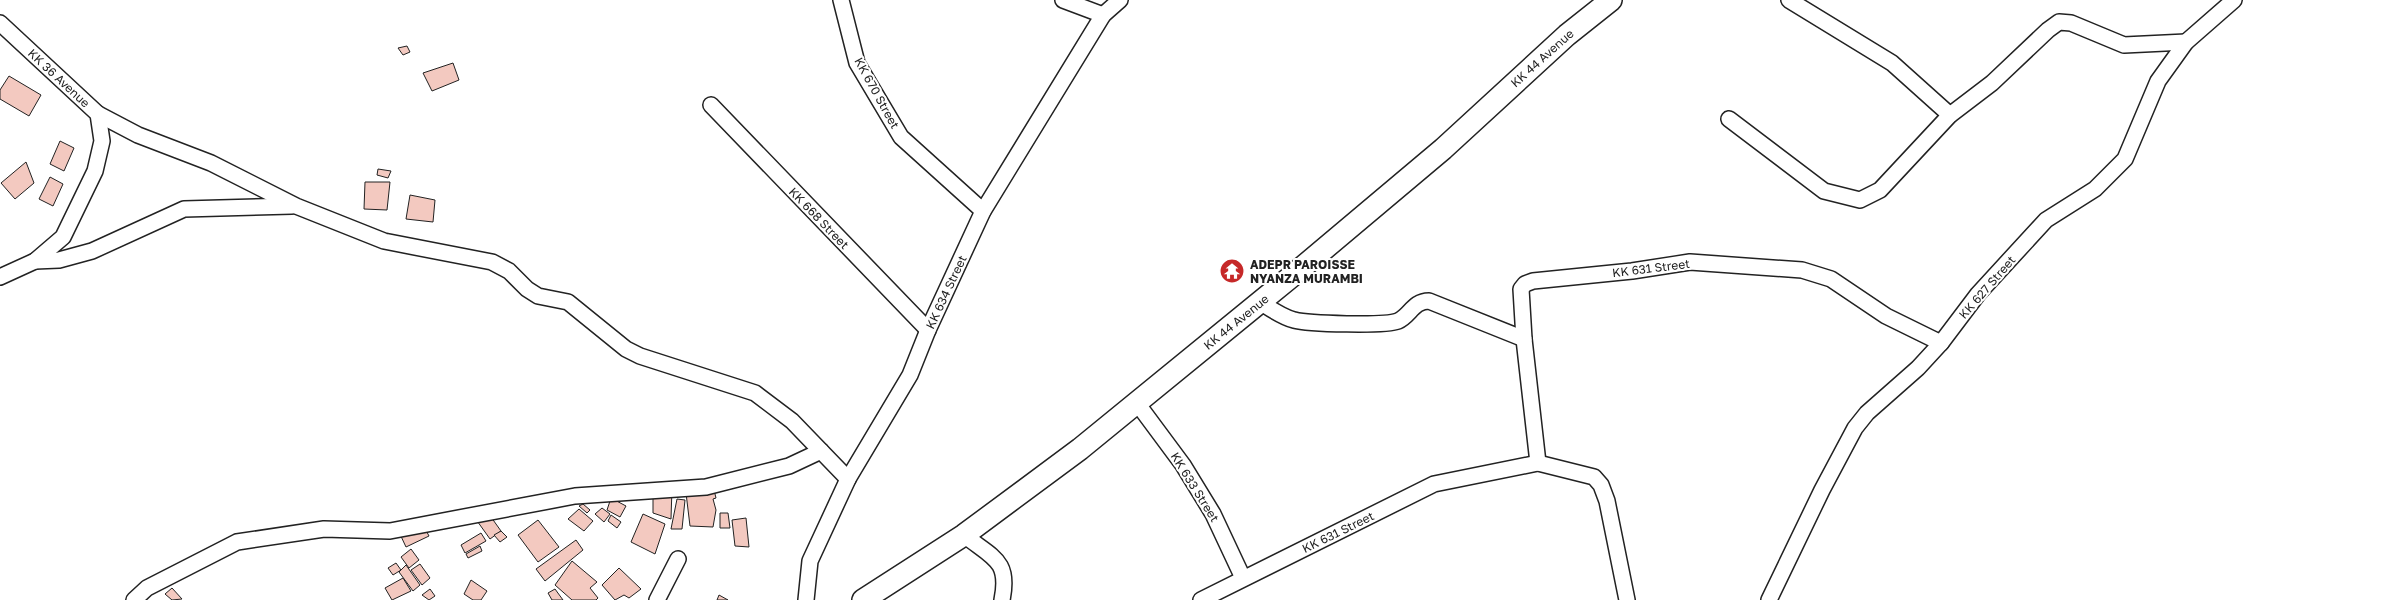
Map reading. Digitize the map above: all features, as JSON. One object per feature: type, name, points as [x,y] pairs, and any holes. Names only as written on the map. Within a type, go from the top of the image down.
[{"type":"main road","name":"KK 44 Avenue","points":[[863,600],[964,534],[1080,449],[1443,149],[1567,35],[1611,0]]},
{"type":"street","name":"KK 670 Street","points":[[841,0],[858,62],[901,137],[983,211]]},
{"type":"street","points":[[1063,0],[1103,16]]},
{"type":"street","name":"KK 634 Street","points":[[806,600],[810,561],[848,479],[910,375],[928,330],[983,211],[1103,16],[1120,0]]},
{"type":"street","points":[[1789,0],[1892,63],[1950,115]]},
{"type":"street","name":"KK 627 Street","points":[[1769,600],[1796,542],[1855,428],[1867,412],[1918,368],[1941,343],[1978,294],[2046,220],[2095,189],[2125,159],[2158,81],[2186,42],[2234,0]]},
{"type":"street","points":[[1729,119],[1824,191],[1860,200],[1880,190],[1891,181],[1950,115],[1992,83],[2048,30],[2060,22],[2071,23],[2124,44],[2186,42]]},
{"type":"street","name":"KK 36 Avenue","points":[[0,23],[98,114],[102,141],[95,172],[63,237],[35,261],[0,277]]},
{"type":"street","name":"KK 668 Street","points":[[711,105],[928,330]]},
{"type":"street","points":[[98,114],[138,135],[211,163],[296,206],[384,241],[492,262],[509,270],[527,289],[538,296],[568,302],[626,349],[640,356],[755,392],[792,421],[848,479]]},
{"type":"street","points":[[35,261],[59,260],[92,250],[184,210],[296,206]]},
{"type":"street","name":"KK 631 Street","points":[[1538,463],[1524,339],[1521,289],[1525,284],[1533,281],[1632,271],[1690,262],[1802,270],[1831,279],[1886,316],[1941,343]]},
{"type":"street","points":[[1260,302],[1293,320],[1376,323],[1395,322],[1420,302],[1429,301],[1524,339]]},
{"type":"street","name":"KK 633 Street","points":[[1137,403],[1183,465],[1213,514],[1243,578]]},
{"type":"street","points":[[134,600],[147,588],[237,542],[324,529],[390,531],[575,496],[706,487],[789,466],[821,451]]},
{"type":"street","name":"KK 631 Street","points":[[1201,600],[1434,484],[1538,463],[1594,477],[1602,485],[1627,600]]},
{"type":"street","points":[[964,534],[1001,565],[1005,573],[1006,583],[1002,600]]},
{"type":"street","points":[[657,600],[678,559]]},
{"type":"building","points":[[407,46],[410,52],[403,55],[398,48]]},
{"type":"building","points":[[453,63],[459,80],[432,91],[423,73]]},
{"type":"building","points":[[9,76],[41,95],[29,116],[0,99],[0,90]]},
{"type":"building","points":[[60,141],[74,148],[64,171],[50,164]]},
{"type":"building","points":[[26,162],[34,183],[15,199],[1,183]]},
{"type":"building","points":[[378,169],[391,171],[388,178],[377,175]]},
{"type":"building","points":[[50,177],[63,184],[53,206],[39,199]]},
{"type":"building","points":[[365,182],[390,182],[387,210],[364,209]]},
{"type":"building","points":[[410,195],[435,200],[433,222],[406,219]]},
{"type":"building","points":[[672,488],[671,519],[653,513],[653,490]]},
{"type":"building","points":[[714,490],[716,498],[713,499],[716,510],[713,527],[690,526],[686,493]]},
{"type":"building","points":[[611,498],[626,506],[620,517],[607,510]]},
{"type":"building","points":[[677,499],[685,500],[682,529],[671,529]]},
{"type":"building","points":[[583,504],[590,510],[587,513],[579,506]]},
{"type":"building","points":[[602,508],[610,514],[604,522],[595,514]]},
{"type":"building","points":[[579,509],[593,521],[584,531],[568,519]]},
{"type":"building","points":[[486,510],[501,531],[490,539],[475,518]]},
{"type":"building","points":[[720,513],[728,513],[730,528],[720,528]]},
{"type":"building","points":[[643,514],[665,524],[655,554],[631,542]]},
{"type":"building","points":[[611,515],[621,522],[617,528],[608,521]]},
{"type":"building","points":[[746,518],[749,547],[735,546],[732,520]]},
{"type":"building","points":[[538,520],[559,547],[538,562],[518,535]]},
{"type":"building","points":[[421,521],[429,536],[406,547],[399,532]]},
{"type":"building","points":[[501,531],[507,537],[500,542],[494,535]]},
{"type":"building","points":[[481,533],[486,541],[465,553],[461,545]]},
{"type":"building","points":[[576,540],[583,550],[545,581],[536,569]]},
{"type":"building","points":[[480,546],[482,551],[468,558],[466,554]]},
{"type":"building","points":[[411,549],[419,560],[409,568],[401,557]]},
{"type":"building","points":[[572,561],[597,582],[590,588],[598,598],[596,600],[572,600],[555,585]]},
{"type":"building","points":[[396,563],[401,570],[393,575],[388,568]]},
{"type":"building","points":[[420,564],[430,578],[422,585],[411,570]]},
{"type":"building","points":[[406,565],[420,585],[413,591],[399,572]]},
{"type":"building","points":[[619,568],[641,589],[629,598],[624,595],[615,600],[602,585]]},
{"type":"building","points":[[403,578],[411,591],[392,600],[385,588]]},
{"type":"building","points":[[471,580],[487,591],[481,600],[473,600],[464,594]]},
{"type":"building","points":[[172,588],[182,599],[172,600],[165,594]]},
{"type":"building","points":[[430,589],[435,596],[429,600],[422,595]]},
{"type":"building","points":[[555,589],[563,600],[552,600],[548,593]]},
{"type":"building","points":[[719,595],[728,600],[717,600]]},
{"type":"place","name":"ADEPR PAROISSE NYANZA MURAMBI","points":[[1232,271]]}]
